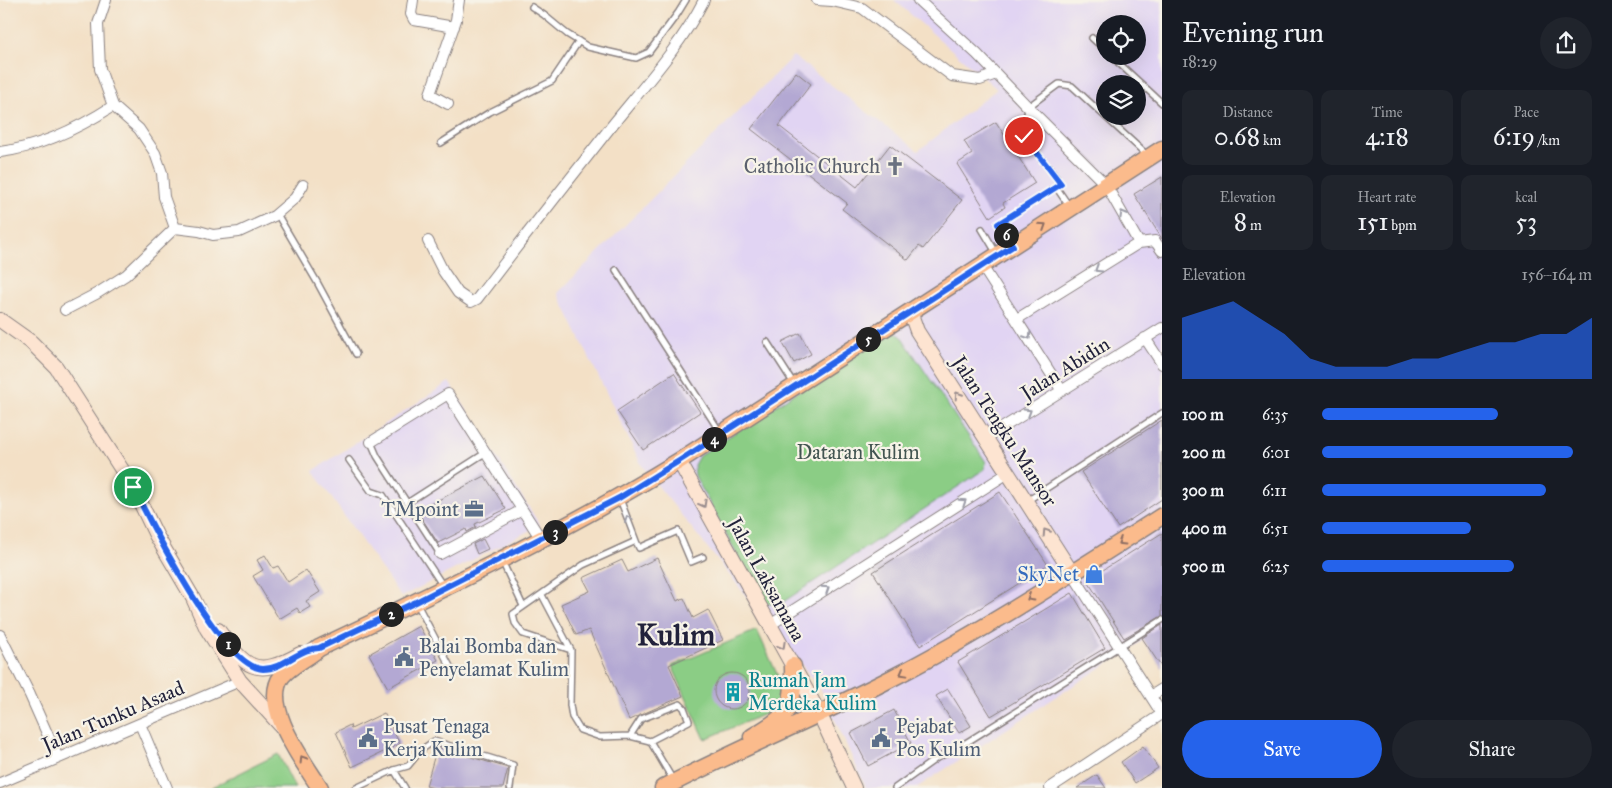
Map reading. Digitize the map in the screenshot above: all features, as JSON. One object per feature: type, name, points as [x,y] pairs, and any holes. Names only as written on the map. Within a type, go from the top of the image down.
[{"type":"main road","points":[[320,788],[285,730],[275,696],[278,681],[284,673],[309,657],[319,648],[444,588],[619,498],[1156,153]]},
{"type":"main road","points":[[668,785],[820,715],[945,649],[1072,573],[1162,516]]},
{"type":"main road","points":[[726,757],[787,711],[793,696],[793,666]]},
{"type":"street","points":[[106,0],[98,24],[100,69],[113,106],[139,129],[155,153],[162,173],[164,197],[175,228]]},
{"type":"street","points":[[412,0],[411,14],[414,20],[454,27]]},
{"type":"street","points":[[448,104],[430,94],[454,27],[459,0]]},
{"type":"street","points":[[428,241],[443,272],[461,296],[470,302],[478,299],[540,216],[651,78],[693,22],[704,0]]},
{"type":"street","points":[[817,0],[832,0],[862,8],[952,76],[980,80],[996,74]]},
{"type":"street","points":[[918,0],[977,54],[1028,108],[1106,185],[1139,243]]},
{"type":"street","points":[[0,152],[20,150],[58,135],[92,120],[113,106]]},
{"type":"street","points":[[175,228],[213,235],[239,232],[277,213],[295,198],[303,184]]},
{"type":"street","points":[[64,310],[96,294],[126,275],[175,228]]},
{"type":"street","points":[[1017,319],[1139,243],[1155,240],[1162,251]]},
{"type":"street","points":[[982,266],[1062,390]]},
{"type":"street","name":"Jalan Tengku Mansor","points":[[914,309],[912,317],[917,331],[1072,573]]},
{"type":"street","points":[[0,320],[46,355],[60,374],[133,487],[156,535],[193,598],[207,629],[240,682],[285,730]]},
{"type":"street","name":"Jalan Abidin","points":[[986,438],[1162,328]]},
{"type":"street","points":[[1145,338],[1162,364]]},
{"type":"street","points":[[371,442],[448,394],[541,539]]},
{"type":"street","name":"Jalan Laksamana","points":[[679,461],[820,715],[854,788]]},
{"type":"street","points":[[770,625],[1008,473]]},
{"type":"street","points":[[440,554],[522,510]]},
{"type":"street","points":[[1050,788],[1162,714],[1072,573]]},
{"type":"street","points":[[193,598],[237,655],[256,668],[272,667],[308,650],[319,648]]},
{"type":"street","points":[[0,635],[30,695],[58,758]]},
{"type":"street","name":"Jalan Tunku Asaad","points":[[0,783],[240,682]]},
{"type":"street","points":[[1150,696],[1162,688]]},
{"type":"street","points":[[140,724],[167,788]]},
{"type":"lane","points":[[532,7],[567,34],[588,46],[636,58],[649,52],[686,0]]},
{"type":"lane","points":[[1092,38],[1096,42]]},
{"type":"lane","points":[[441,143],[490,112],[552,81],[579,41]]},
{"type":"lane","points":[[1121,65],[1162,104]]},
{"type":"lane","points":[[1013,246],[998,224],[1061,184],[1024,136],[1028,108],[1059,84],[1072,86],[1156,153]]},
{"type":"lane","points":[[1056,187],[1071,208]]},
{"type":"lane","points":[[277,213],[356,354]]},
{"type":"lane","points":[[982,228],[998,255]]},
{"type":"lane","points":[[616,270],[721,434]]},
{"type":"lane","points":[[767,342],[796,386]]},
{"type":"lane","points":[[1026,501],[1162,413]]},
{"type":"lane","points":[[371,442],[377,456],[440,554]]},
{"type":"lane","points":[[407,503],[486,453]]},
{"type":"lane","points":[[349,460],[371,491],[383,495],[444,588]]},
{"type":"lane","points":[[619,498],[639,548],[678,531],[691,562],[703,557]]},
{"type":"lane","points":[[571,650],[523,634],[515,623],[513,614],[583,565],[636,541]]},
{"type":"lane","points":[[501,559],[523,606]]},
{"type":"lane","points":[[542,595],[571,650],[570,705],[572,717],[580,730],[600,737],[630,736],[650,741],[688,721],[684,708],[680,704],[641,719],[630,736]]},
{"type":"lane","points":[[416,602],[453,672]]},
{"type":"lane","points":[[895,788],[938,758],[956,749],[1162,620]]},
{"type":"lane","points":[[360,787],[394,770],[408,766],[420,750],[434,741],[512,765],[510,788]]},
{"type":"lane","points":[[650,741],[668,785]]},
{"type":"lane","points":[[394,770],[405,788]]},
{"type":"shaded area","points":[[894,0],[1162,0],[1162,628],[916,788],[866,788],[821,689],[642,466],[558,293],[793,56],[918,151],[997,89]]},
{"type":"shaded area","points":[[449,382],[540,525],[401,597],[313,471]]},
{"type":"green space","name":"Dataran Kulim","points":[[890,331],[896,332],[901,336],[986,462],[985,469],[780,604],[767,603],[760,598],[695,476],[694,465],[699,456]]},
{"type":"green space","points":[[757,630],[782,685],[783,696],[777,709],[705,739],[672,666]]},
{"type":"green space","points":[[278,754],[295,788],[210,788]]},
{"type":"building","name":"Catholic Church","points":[[796,72],[811,84],[779,126],[857,187],[890,145],[962,200],[923,249],[919,246],[908,260],[842,209],[847,203],[751,129]]},
{"type":"building","points":[[996,122],[1035,183],[1003,203],[1005,207],[990,217],[957,164],[972,154],[964,141]]},
{"type":"building","points":[[1162,177],[1162,239],[1134,194]]},
{"type":"building","points":[[800,333],[811,354],[794,363],[782,342]]},
{"type":"building","points":[[674,373],[700,412],[643,450],[617,411]]},
{"type":"building","points":[[1162,420],[1162,499],[1118,528],[1081,472]]},
{"type":"building","points":[[485,476],[506,509],[475,524],[476,527],[467,532],[466,529],[438,543],[417,511]]},
{"type":"building","points":[[1000,492],[1048,565],[920,646],[873,572]]},
{"type":"building","points":[[1162,533],[1162,616],[1124,638],[1087,580]]},
{"type":"building","points":[[483,539],[488,549],[477,554],[473,544]]},
{"type":"building","points":[[265,555],[273,568],[278,566],[288,582],[306,570],[320,592],[306,601],[310,607],[300,613],[297,608],[279,619],[253,576],[263,570],[257,560]]},
{"type":"building","points":[[657,558],[677,601],[684,598],[693,618],[708,610],[723,640],[669,665],[683,696],[629,720],[589,630],[576,635],[561,604],[590,591],[583,578],[622,560],[628,572]]},
{"type":"building","points":[[1072,593],[1105,648],[991,716],[958,662]]},
{"type":"building","points":[[1162,625],[1162,668],[1142,638]]},
{"type":"building","name":"Balai Bomba dan Penyelamat Kulim","points":[[419,626],[438,660],[388,688],[369,654]]},
{"type":"building","name":"Rumah Jam Merdeka Kulim","points":[[732,673],[739,674],[745,678],[749,684],[749,698],[745,704],[739,708],[732,709],[725,708],[719,704],[715,698],[714,691],[715,684],[719,678],[725,674]]},
{"type":"building","points":[[948,689],[971,726],[959,733],[936,696]]},
{"type":"building","name":"Pejabat Pos Kulim","points":[[894,710],[911,743],[868,766],[851,733]]},
{"type":"building","name":"Pusat Tenaga Kerja Kulim","points":[[384,713],[400,744],[352,767],[336,732],[350,725],[351,729]]},
{"type":"building","points":[[1143,746],[1158,768],[1135,783],[1121,762]]},
{"type":"building","points":[[437,747],[508,768],[503,788],[434,788],[426,786]]},
{"type":"building","points":[[1097,775],[1106,788],[1077,788]]},
{"type":"place","name":"Catholic Church","points":[[895,166]]},
{"type":"place","name":"TMpoint","points":[[474,509]]},
{"type":"place","name":"SkyNet","points":[[1094,574]]},
{"type":"place","name":"Balai Bomba dan Penyelamat Kulim","points":[[404,657]]},
{"type":"place","name":"Rumah Jam Merdeka Kulim","points":[[733,692]]},
{"type":"place","name":"Pusat Tenaga Kerja Kulim","points":[[368,738]]},
{"type":"place","name":"Pejabat Pos Kulim","points":[[881,738]]},
{"type":"district","name":"Kulim","points":[[676,635]]},
{"type":"route","points":[[133,487],[156,535],[193,598],[237,655],[256,668],[264,669],[281,664],[416,602],[619,498],[1013,246],[998,224],[1061,184],[1024,136]]}]
